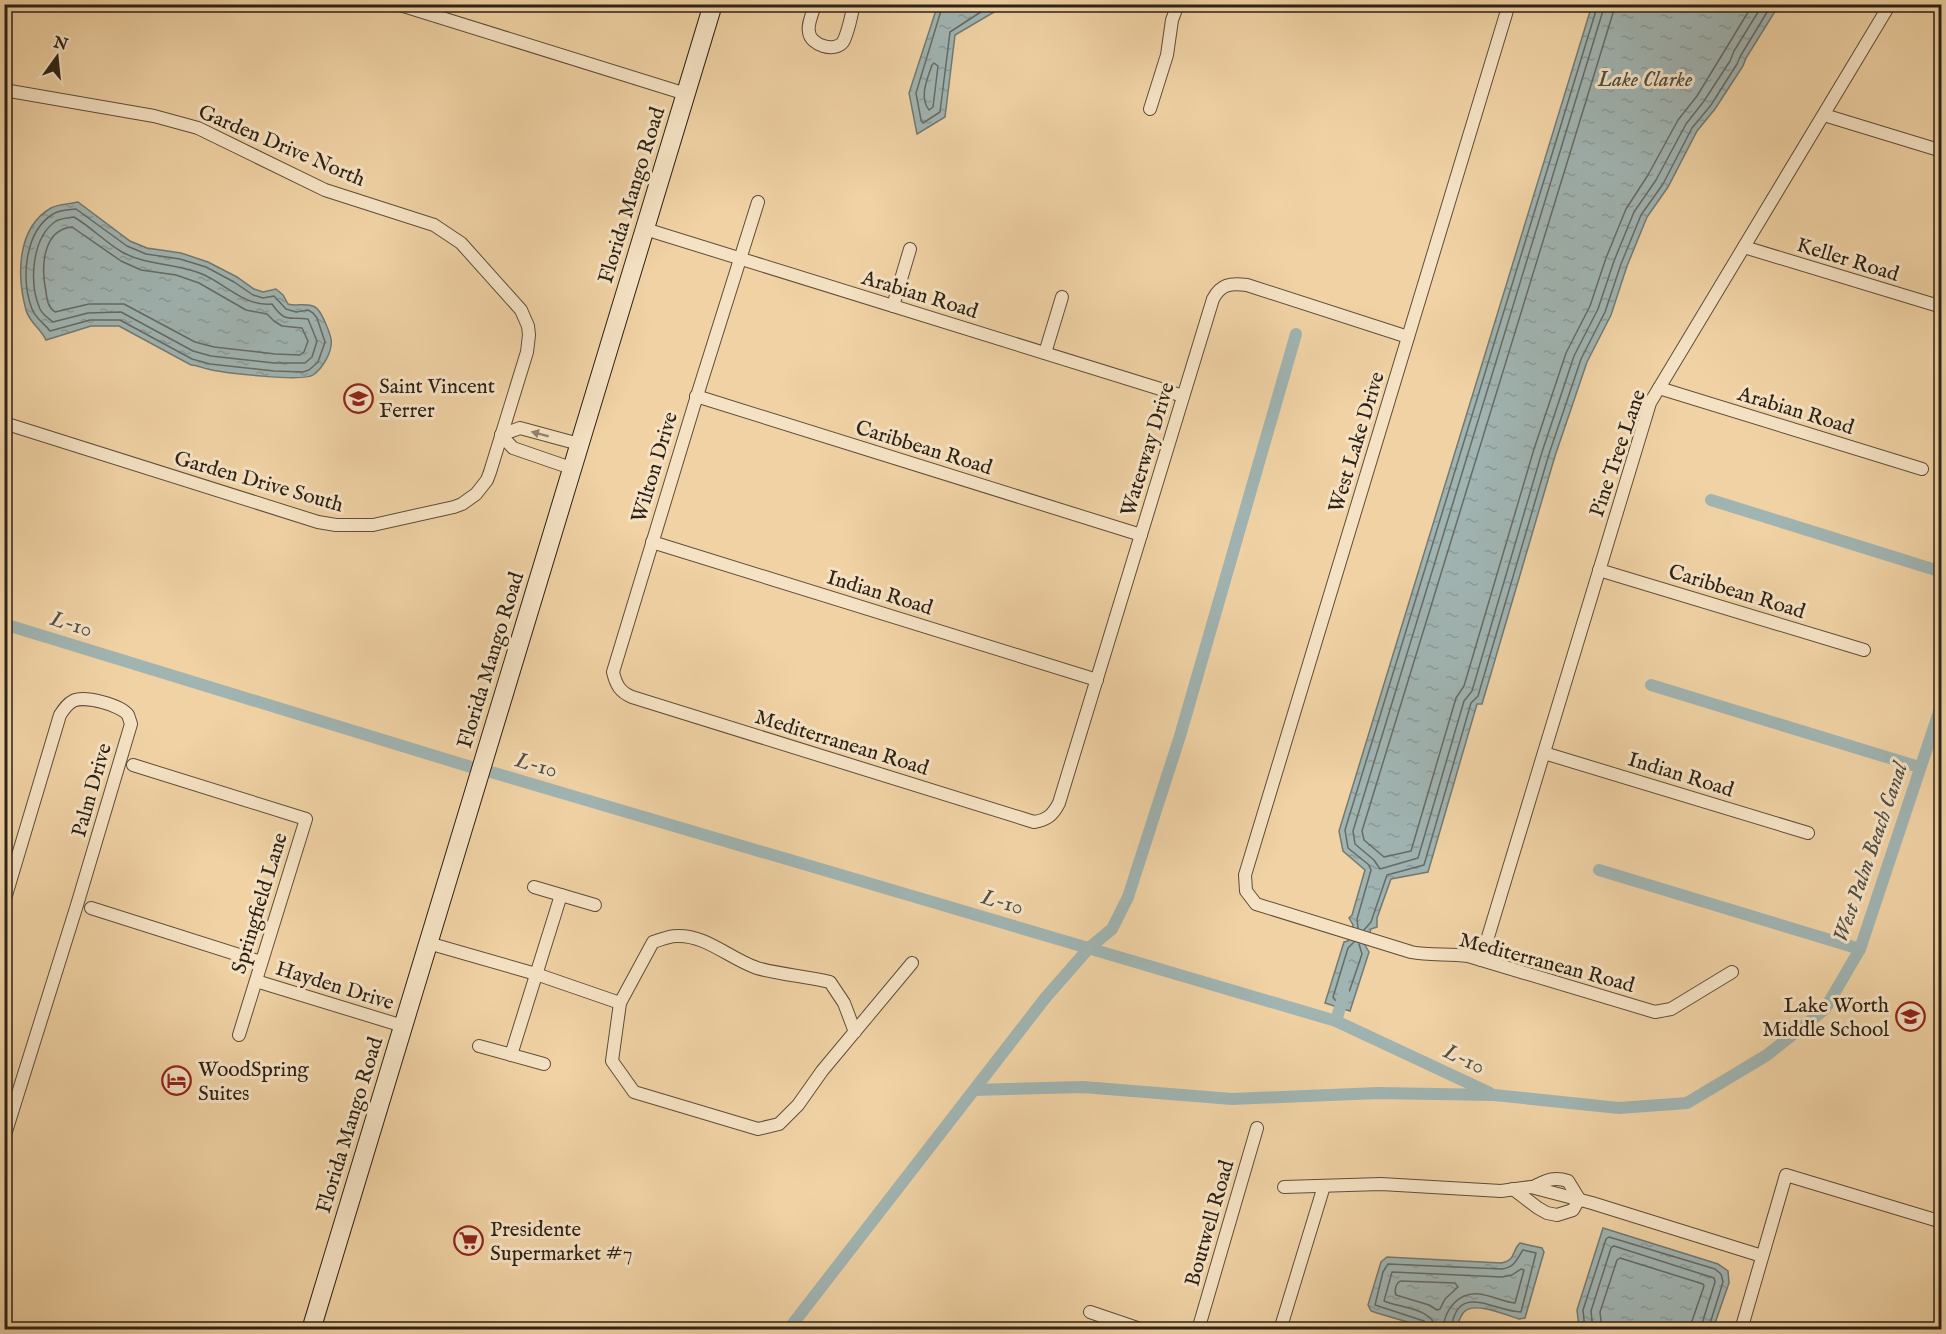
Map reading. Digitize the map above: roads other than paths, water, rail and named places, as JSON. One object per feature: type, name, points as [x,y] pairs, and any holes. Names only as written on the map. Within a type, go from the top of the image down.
[{"type":"street","points":[[397,4],[686,94]]},
{"type":"street","name":"Florida Mango Road","points":[[311,1329],[713,4]]},
{"type":"street","points":[[815,4],[808,28],[809,36],[813,42],[829,47],[837,47],[843,42],[853,4]]},
{"type":"street","points":[[1150,109],[1167,55],[1172,20],[1178,4]]},
{"type":"street","name":"West Lake Drive","points":[[1246,891],[1245,874],[1509,4]]},
{"type":"street","name":"Pine Tree Lane","points":[[1481,960],[1650,403],[1890,4]]},
{"type":"street","name":"Garden Drive North","points":[[4,90],[154,116],[198,128],[325,190],[426,222],[448,233],[461,243],[516,303],[528,326],[527,352],[501,435]]},
{"type":"street","points":[[1824,115],[1941,151]]},
{"type":"street","name":"Wilton Drive","points":[[618,688],[614,672],[696,396],[758,202]]},
{"type":"street","name":"Arabian Road","points":[[645,229],[1183,396]]},
{"type":"street","name":"Keller Road","points":[[1744,247],[1941,307]]},
{"type":"street","points":[[893,306],[910,249]]},
{"type":"street","name":"Waterway Drive","points":[[1055,811],[1213,299],[1218,290],[1227,285],[1247,285],[1408,337]]},
{"type":"street","points":[[1045,353],[1062,297]]},
{"type":"street","name":"Arabian Road","points":[[1659,388],[1922,469]]},
{"type":"street","name":"Caribbean Road","points":[[696,396],[1141,535]]},
{"type":"street","name":"Garden Drive South","points":[[4,423],[318,522],[355,526],[373,525],[454,507],[470,500],[487,480],[501,435]]},
{"type":"street","points":[[572,468],[513,448],[501,435],[520,428],[579,444]]},
{"type":"street","name":"Indian Road","points":[[652,542],[1097,680]]},
{"type":"street","name":"Caribbean Road","points":[[1599,570],[1864,650]]},
{"type":"street","name":"Mediterranean Road","points":[[618,688],[632,698],[1034,822],[1042,820],[1055,811]]},
{"type":"street","name":"Palm Drive","points":[[4,902],[60,715],[75,699],[87,698],[117,707],[127,714],[131,724],[81,894],[4,1138]]},
{"type":"street","name":"Indian Road","points":[[1544,753],[1808,833]]},
{"type":"street","name":"Springfield Lane","points":[[133,765],[306,819],[239,1035]]},
{"type":"street","points":[[534,888],[595,904]]},
{"type":"street","name":"Mediterranean Road","points":[[1246,891],[1256,904],[1419,954],[1452,953],[1481,960],[1655,1012],[1671,1009],[1732,972]]},
{"type":"street","points":[[511,1055],[561,895]]},
{"type":"street","name":"Hayden Drive","points":[[91,908],[261,962]]},
{"type":"street","points":[[855,1032],[844,1003],[830,982],[760,969],[739,962],[699,939],[675,935],[653,942],[620,1003],[612,1061],[634,1092],[758,1129],[778,1124],[798,1105],[822,1071],[855,1032],[912,963]]},
{"type":"street","points":[[428,943],[536,974],[620,1003]]},
{"type":"street","name":"Hayden Drive","points":[[256,981],[403,1026]]},
{"type":"street","points":[[479,1046],[544,1064]]},
{"type":"street","name":"Boutwell Road","points":[[1198,1329],[1257,1128]]},
{"type":"street","points":[[1741,1329],[1786,1175],[1941,1222]]},
{"type":"street","points":[[1284,1187],[1381,1184],[1501,1191],[1533,1187],[1551,1178],[1568,1181],[1579,1199]]},
{"type":"street","points":[[1280,1329],[1324,1186]]},
{"type":"street","points":[[1533,1187],[1762,1256]]},
{"type":"street","points":[[1513,1189],[1538,1208],[1557,1215],[1573,1210],[1579,1199]]},
{"type":"street","points":[[1538,1208],[1546,1191]]},
{"type":"street","points":[[1090,1312],[1143,1329]]},
{"type":"water","points":[[938,4],[1000,5],[996,11],[955,35],[945,117],[917,134],[909,93]]},
{"type":"water","name":"Lake Clarke","points":[[1592,5],[1779,5],[1743,66],[1715,109],[1697,131],[1668,187],[1647,217],[1627,266],[1611,315],[1587,362],[1555,456],[1482,704],[1477,704],[1428,872],[1391,879],[1377,918],[1377,927],[1371,929],[1365,945],[1369,952],[1350,1011],[1325,1003],[1344,942],[1348,941],[1353,925],[1349,918],[1352,915],[1365,870],[1343,851],[1339,831]]},
{"type":"water","points":[[78,202],[130,241],[147,248],[181,253],[208,262],[254,289],[263,292],[276,289],[288,304],[315,307],[322,315],[331,339],[329,354],[324,364],[313,375],[294,378],[216,371],[191,365],[119,326],[91,326],[46,340],[30,318],[23,297],[21,268],[25,240],[31,228],[51,208]]},
{"type":"water","points":[[1603,1228],[1718,1264],[1728,1271],[1729,1283],[1713,1329],[1587,1330],[1579,1327],[1577,1310]]},
{"type":"water","points":[[1520,1243],[1542,1248],[1544,1252],[1525,1318],[1519,1319],[1475,1308],[1464,1312],[1456,1329],[1431,1329],[1371,1311],[1368,1305],[1381,1262],[1387,1257],[1501,1263],[1512,1257]]},
{"type":"waterway","points":[[788,1330],[1046,997],[1089,948],[1112,929],[1128,897],[1180,736],[1296,334]]},
{"type":"waterway","points":[[1711,500],[1942,572]]},
{"type":"waterway","name":"L-10","points":[[4,624],[471,767]]},
{"type":"waterway","points":[[1651,685],[1919,767]]},
{"type":"waterway","name":"West Palm Beach Canal","points":[[974,1090],[1083,1087],[1232,1099],[1378,1093],[1494,1095],[1619,1108],[1687,1103],[1767,1055],[1825,1009],[1860,949],[1942,703]]},
{"type":"waterway","name":"L-10","points":[[491,772],[1336,1021],[1490,1093]]},
{"type":"waterway","points":[[1599,870],[1860,949]]},
{"type":"waterway","points":[[1336,1021],[1344,994]]},
{"type":"place","name":"Saint Vincent Ferrer","points":[[358,398]]},
{"type":"place","name":"Lake Worth Middle School","points":[[1910,1017]]},
{"type":"place","name":"WoodSpring Suites","points":[[177,1081]]},
{"type":"place","name":"Presidente Supermarket #7","points":[[469,1241]]}]
